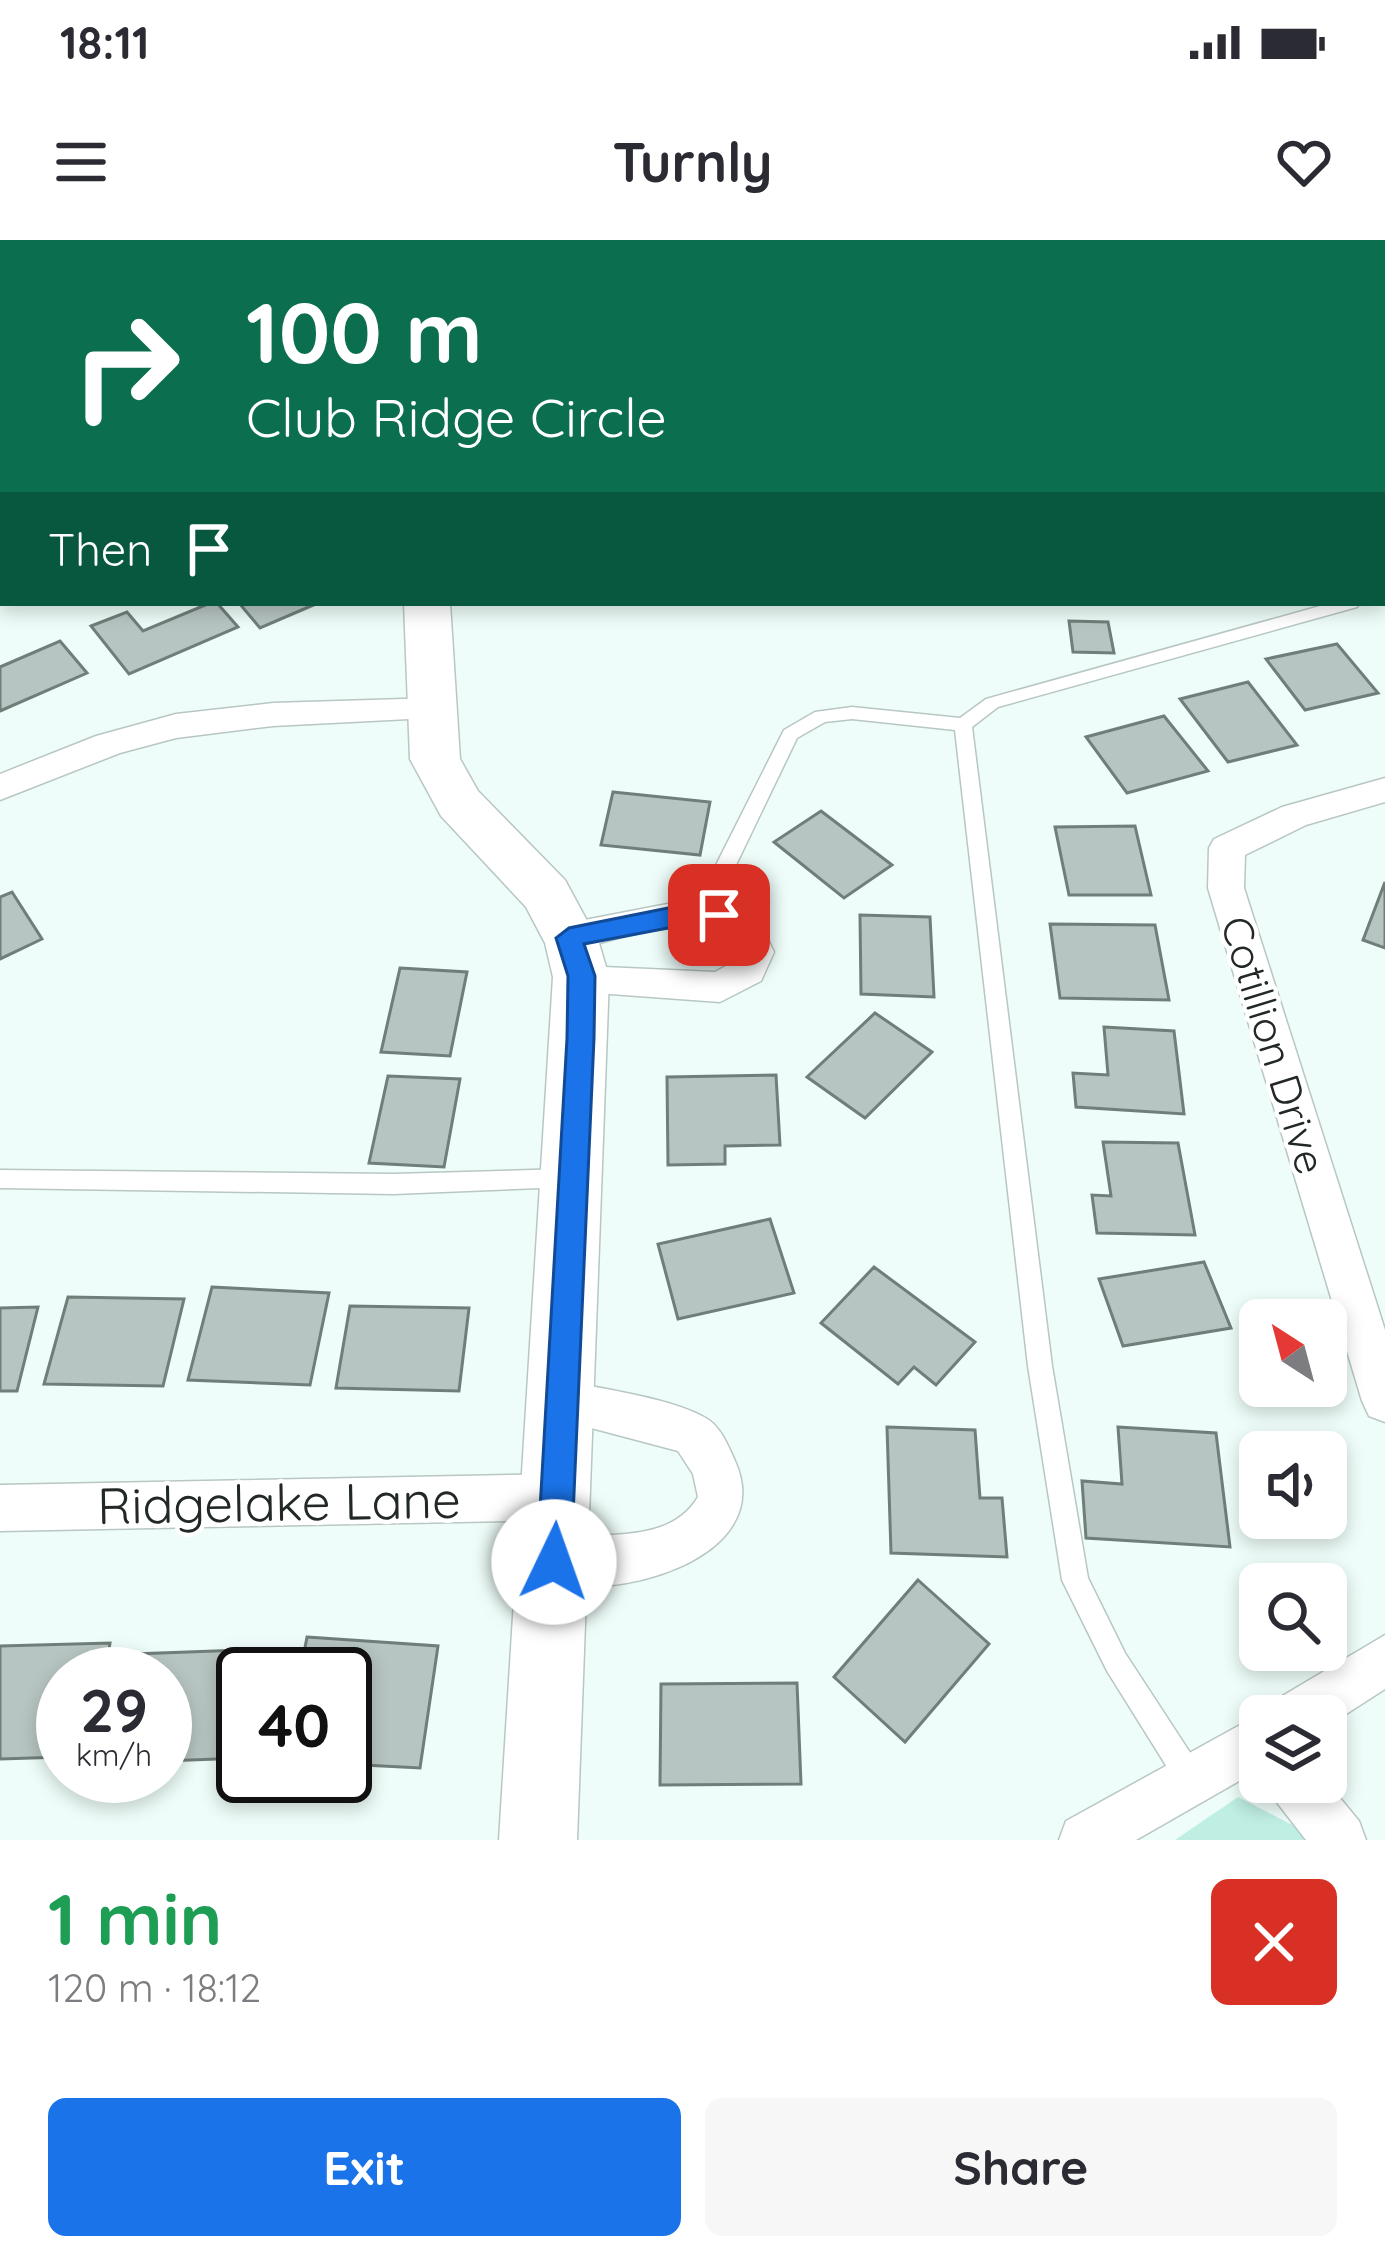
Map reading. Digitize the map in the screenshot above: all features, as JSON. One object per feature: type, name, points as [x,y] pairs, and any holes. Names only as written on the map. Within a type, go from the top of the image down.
[{"type":"street","points":[[427,606],[435,759],[459,803],[546,894],[575,959],[573,1178],[538,1840]]},
{"type":"street","points":[[0,788],[74,756],[172,727],[273,713],[436,710]]},
{"type":"street","name":"Cotillion Drive","points":[[1385,790],[1294,816],[1227,848],[1226,888],[1385,1402]]},
{"type":"street","points":[[673,917],[731,919],[745,928],[755,952],[748,971],[720,987],[575,959],[673,917]]},
{"type":"street","points":[[554,1562],[588,1565],[674,1547],[696,1536],[722,1506],[722,1483],[702,1442],[690,1433],[562,1401]]},
{"type":"street","name":"Ridgelake Lane","points":[[0,1508],[557,1497]]},
{"type":"street","points":[[1331,1695],[1385,1660]]},
{"type":"street","points":[[1085,1840],[1239,1753]]},
{"type":"street","points":[[1310,1803],[1340,1840]]},
{"type":"lane","points":[[709,916],[725,867],[790,734],[821,716],[852,713],[963,725],[992,703],[1340,606]]},
{"type":"lane","points":[[963,725],[1040,1366],[1076,1580],[1116,1662],[1192,1782]]},
{"type":"lane","points":[[0,1179],[394,1184],[573,1178]]},
{"type":"green space","points":[[1238,1797],[1239,1803],[1250,1803],[1294,1826],[1305,1840],[1175,1840]]},
{"type":"building","points":[[203,606],[220,606],[238,627],[129,674],[91,626],[127,612],[143,631]]},
{"type":"building","points":[[242,606],[311,606],[260,628]]},
{"type":"building","points":[[1069,621],[1108,622],[1114,653],[1073,652]]},
{"type":"building","points":[[60,641],[87,673],[0,711],[0,667]]},
{"type":"building","points":[[1337,644],[1378,693],[1305,710],[1266,659]]},
{"type":"building","points":[[1248,682],[1297,745],[1228,762],[1180,699]]},
{"type":"building","points":[[1164,716],[1208,771],[1127,793],[1086,737]]},
{"type":"building","points":[[613,792],[710,802],[700,855],[601,845]]},
{"type":"building","points":[[821,811],[892,865],[844,898],[774,842]]},
{"type":"building","points":[[1135,826],[1151,895],[1069,895],[1055,827]]},
{"type":"building","points":[[1385,882],[1385,948],[1363,940]]},
{"type":"building","points":[[12,892],[42,939],[0,959],[0,897]]},
{"type":"building","points":[[860,915],[930,917],[934,997],[861,994]]},
{"type":"building","points":[[1050,924],[1155,925],[1169,1000],[1060,998]]},
{"type":"building","points":[[400,968],[467,972],[450,1056],[381,1052]]},
{"type":"building","points":[[875,1013],[932,1052],[865,1118],[807,1077]]},
{"type":"building","points":[[1104,1027],[1174,1031],[1184,1114],[1076,1107],[1073,1073],[1108,1075]]},
{"type":"building","points":[[776,1075],[780,1145],[725,1146],[725,1164],[668,1165],[667,1077]]},
{"type":"building","points":[[388,1076],[460,1079],[444,1167],[369,1163]]},
{"type":"building","points":[[1103,1142],[1178,1143],[1195,1235],[1097,1233],[1092,1195],[1111,1196]]},
{"type":"building","points":[[770,1219],[794,1293],[678,1319],[658,1244]]},
{"type":"building","points":[[1204,1262],[1231,1328],[1123,1346],[1099,1279]]},
{"type":"building","points":[[874,1267],[975,1342],[936,1385],[914,1367],[898,1384],[821,1323]]},
{"type":"building","points":[[212,1287],[329,1293],[310,1385],[188,1380]]},
{"type":"building","points":[[68,1297],[184,1299],[163,1386],[44,1384]]},
{"type":"building","points":[[350,1306],[469,1308],[459,1391],[336,1388]]},
{"type":"building","points":[[38,1307],[17,1391],[0,1391],[0,1308]]},
{"type":"building","points":[[887,1427],[975,1430],[980,1498],[1002,1498],[1007,1557],[891,1553]]},
{"type":"building","points":[[1118,1427],[1216,1433],[1230,1547],[1086,1538],[1082,1481],[1122,1484]]},
{"type":"building","points":[[918,1580],[989,1644],[905,1742],[834,1677]]},
{"type":"building","points":[[307,1637],[438,1646],[420,1768],[372,1765],[372,1647],[305,1647]]},
{"type":"building","points":[[110,1643],[109,1647],[36,1647],[36,1758],[0,1759],[0,1646]]},
{"type":"building","points":[[216,1651],[216,1759],[192,1760],[192,1652]]},
{"type":"building","points":[[797,1683],[801,1784],[660,1785],[661,1684]]},
{"type":"route","points":[[554,1562],[580,1038],[581,976],[569,938],[673,917],[719,915]]}]
